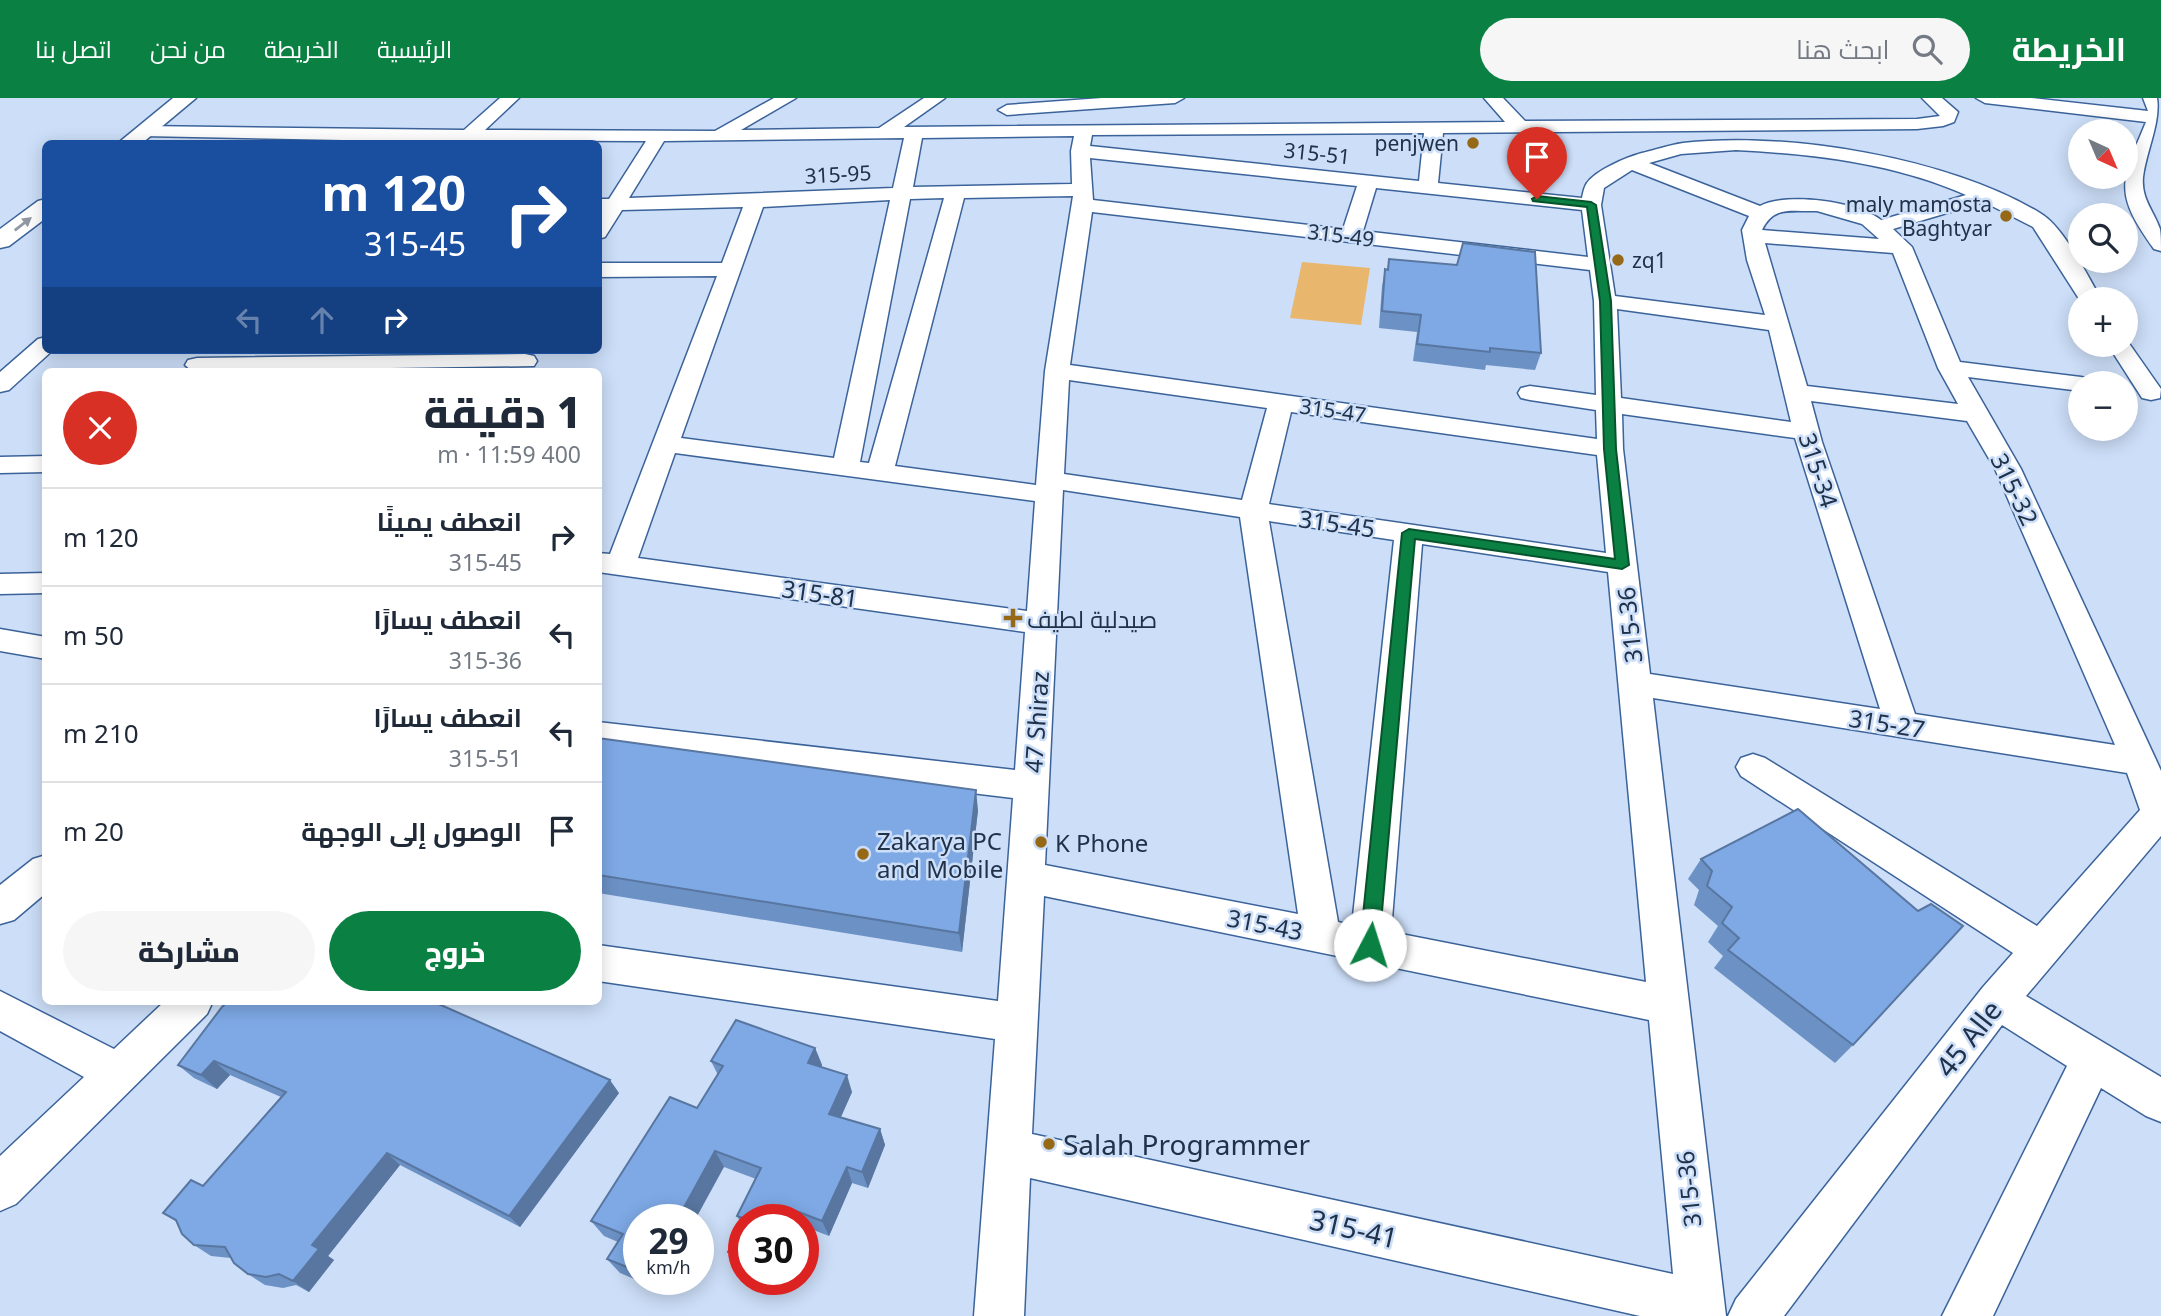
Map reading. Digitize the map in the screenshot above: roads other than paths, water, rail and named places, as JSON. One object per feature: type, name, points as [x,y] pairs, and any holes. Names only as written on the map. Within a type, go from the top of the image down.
[{"type":"main road","points":[[135,137],[186,98]]},
{"type":"main road","points":[[0,241],[42,209]]},
{"type":"street","points":[[469,135],[510,98]]},
{"type":"street","points":[[716,136],[787,98]]},
{"type":"street","points":[[845,468],[902,193],[911,124],[936,98]]},
{"type":"street","points":[[988,111],[1175,98]]},
{"type":"street","points":[[1493,98],[1520,127]]},
{"type":"street","points":[[911,124],[1082,140],[1434,127],[1904,124],[1943,121],[1948,118],[1949,112],[1931,98]]},
{"type":"street","points":[[2149,98],[2159,118],[2133,176],[2136,204],[2159,238]]},
{"type":"street","points":[[1987,99],[2159,118]]},
{"type":"street","points":[[135,137],[273,139],[885,132],[947,114]]},
{"type":"street","name":"315-36","points":[[1594,126],[1594,175],[1599,265],[1605,301],[1610,449],[1700,1310]]},
{"type":"street","points":[[1428,188],[1434,127]]},
{"type":"street","points":[[606,205],[658,136]]},
{"type":"street","name":"315-51","points":[[1082,140],[1368,182],[1428,188],[1594,175]]},
{"type":"street","name":"47 Shiraz","points":[[999,1316],[1057,371],[1081,197],[1082,140]]},
{"type":"street","points":[[1594,175],[1606,175],[1629,162],[1686,148],[1760,146],[1837,152],[1934,175],[1986,195],[2040,223],[2082,287]]},
{"type":"street","points":[[1629,162],[1757,224],[1901,247]]},
{"type":"street","points":[[1351,236],[1368,182]]},
{"type":"street","points":[[880,472],[956,192]]},
{"type":"street","name":"315-95","points":[[606,205],[956,192],[1081,197]]},
{"type":"street","points":[[1878,227],[1986,195]]},
{"type":"street","name":"315-49","points":[[1081,197],[1351,236],[1599,265]]},
{"type":"street","points":[[610,564],[666,443],[755,201]]},
{"type":"street","name":"315-32","points":[[1757,224],[1774,205],[1816,205],[1852,214],[1878,227],[1901,247],[1950,368],[2008,469],[2140,762]]},
{"type":"street","name":"315-34","points":[[1757,224],[1806,432],[1902,725]]},
{"type":"street","points":[[602,270],[730,269]]},
{"type":"street","points":[[1605,301],[1779,324]]},
{"type":"street","points":[[6,374],[42,347]]},
{"type":"street","points":[[2129,357],[2156,394]]},
{"type":"street","points":[[199,362],[525,361]]},
{"type":"street","points":[[1950,368],[2068,382]]},
{"type":"street","name":"315-47","points":[[1057,371],[1610,449]]},
{"type":"street","points":[[1795,391],[1976,414]]},
{"type":"street","points":[[2138,392],[2156,394]]},
{"type":"street","points":[[1530,393],[1806,432]]},
{"type":"street","points":[[1282,403],[1253,510],[1321,935]]},
{"type":"street","name":"315-45","points":[[666,443],[880,472],[1253,510],[1622,565]]},
{"type":"street","points":[[0,465],[42,464]]},
{"type":"street","points":[[1370,945],[1409,533]]},
{"type":"street","name":"315-81","points":[[610,564],[1042,624]]},
{"type":"street","points":[[0,583],[42,583]]},
{"type":"street","points":[[0,640],[42,647]]},
{"type":"street","name":"315-27","points":[[1635,683],[2140,762]]},
{"type":"street","points":[[602,735],[1031,786]]},
{"type":"street","name":"45 Alle","points":[[1753,1316],[1997,1000],[2159,813],[2140,762]]},
{"type":"street","points":[[1753,767],[2042,950]]},
{"type":"street","points":[[0,908],[25,877]]},
{"type":"street","name":"315-43","points":[[1026,877],[1668,1005]]},
{"type":"street","points":[[602,963],[1017,1023]]},
{"type":"street","points":[[1997,1000],[2161,1101]]},
{"type":"street","points":[[0,1188],[189,1005]]},
{"type":"street","points":[[0,1010],[118,1073]]},
{"type":"street","points":[[1967,1316],[2093,1059]]},
{"type":"street","name":"315-41","points":[[1009,1151],[1700,1310]]},
{"type":"place","name":"penjwen","points":[[1473,143]]},
{"type":"place","name":"maly mamosta Baghtyar","points":[[2006,216]]},
{"type":"place","name":"zq1","points":[[1618,260]]},
{"type":"place","name":"صیدلیة لطیف","points":[[1013,618]]},
{"type":"place","name":"K Phone","points":[[1041,842]]},
{"type":"place","name":"Zakarya PC and Mobile","points":[[863,854]]},
{"type":"place","name":"Salah Programmer","points":[[1049,1144]]}]
